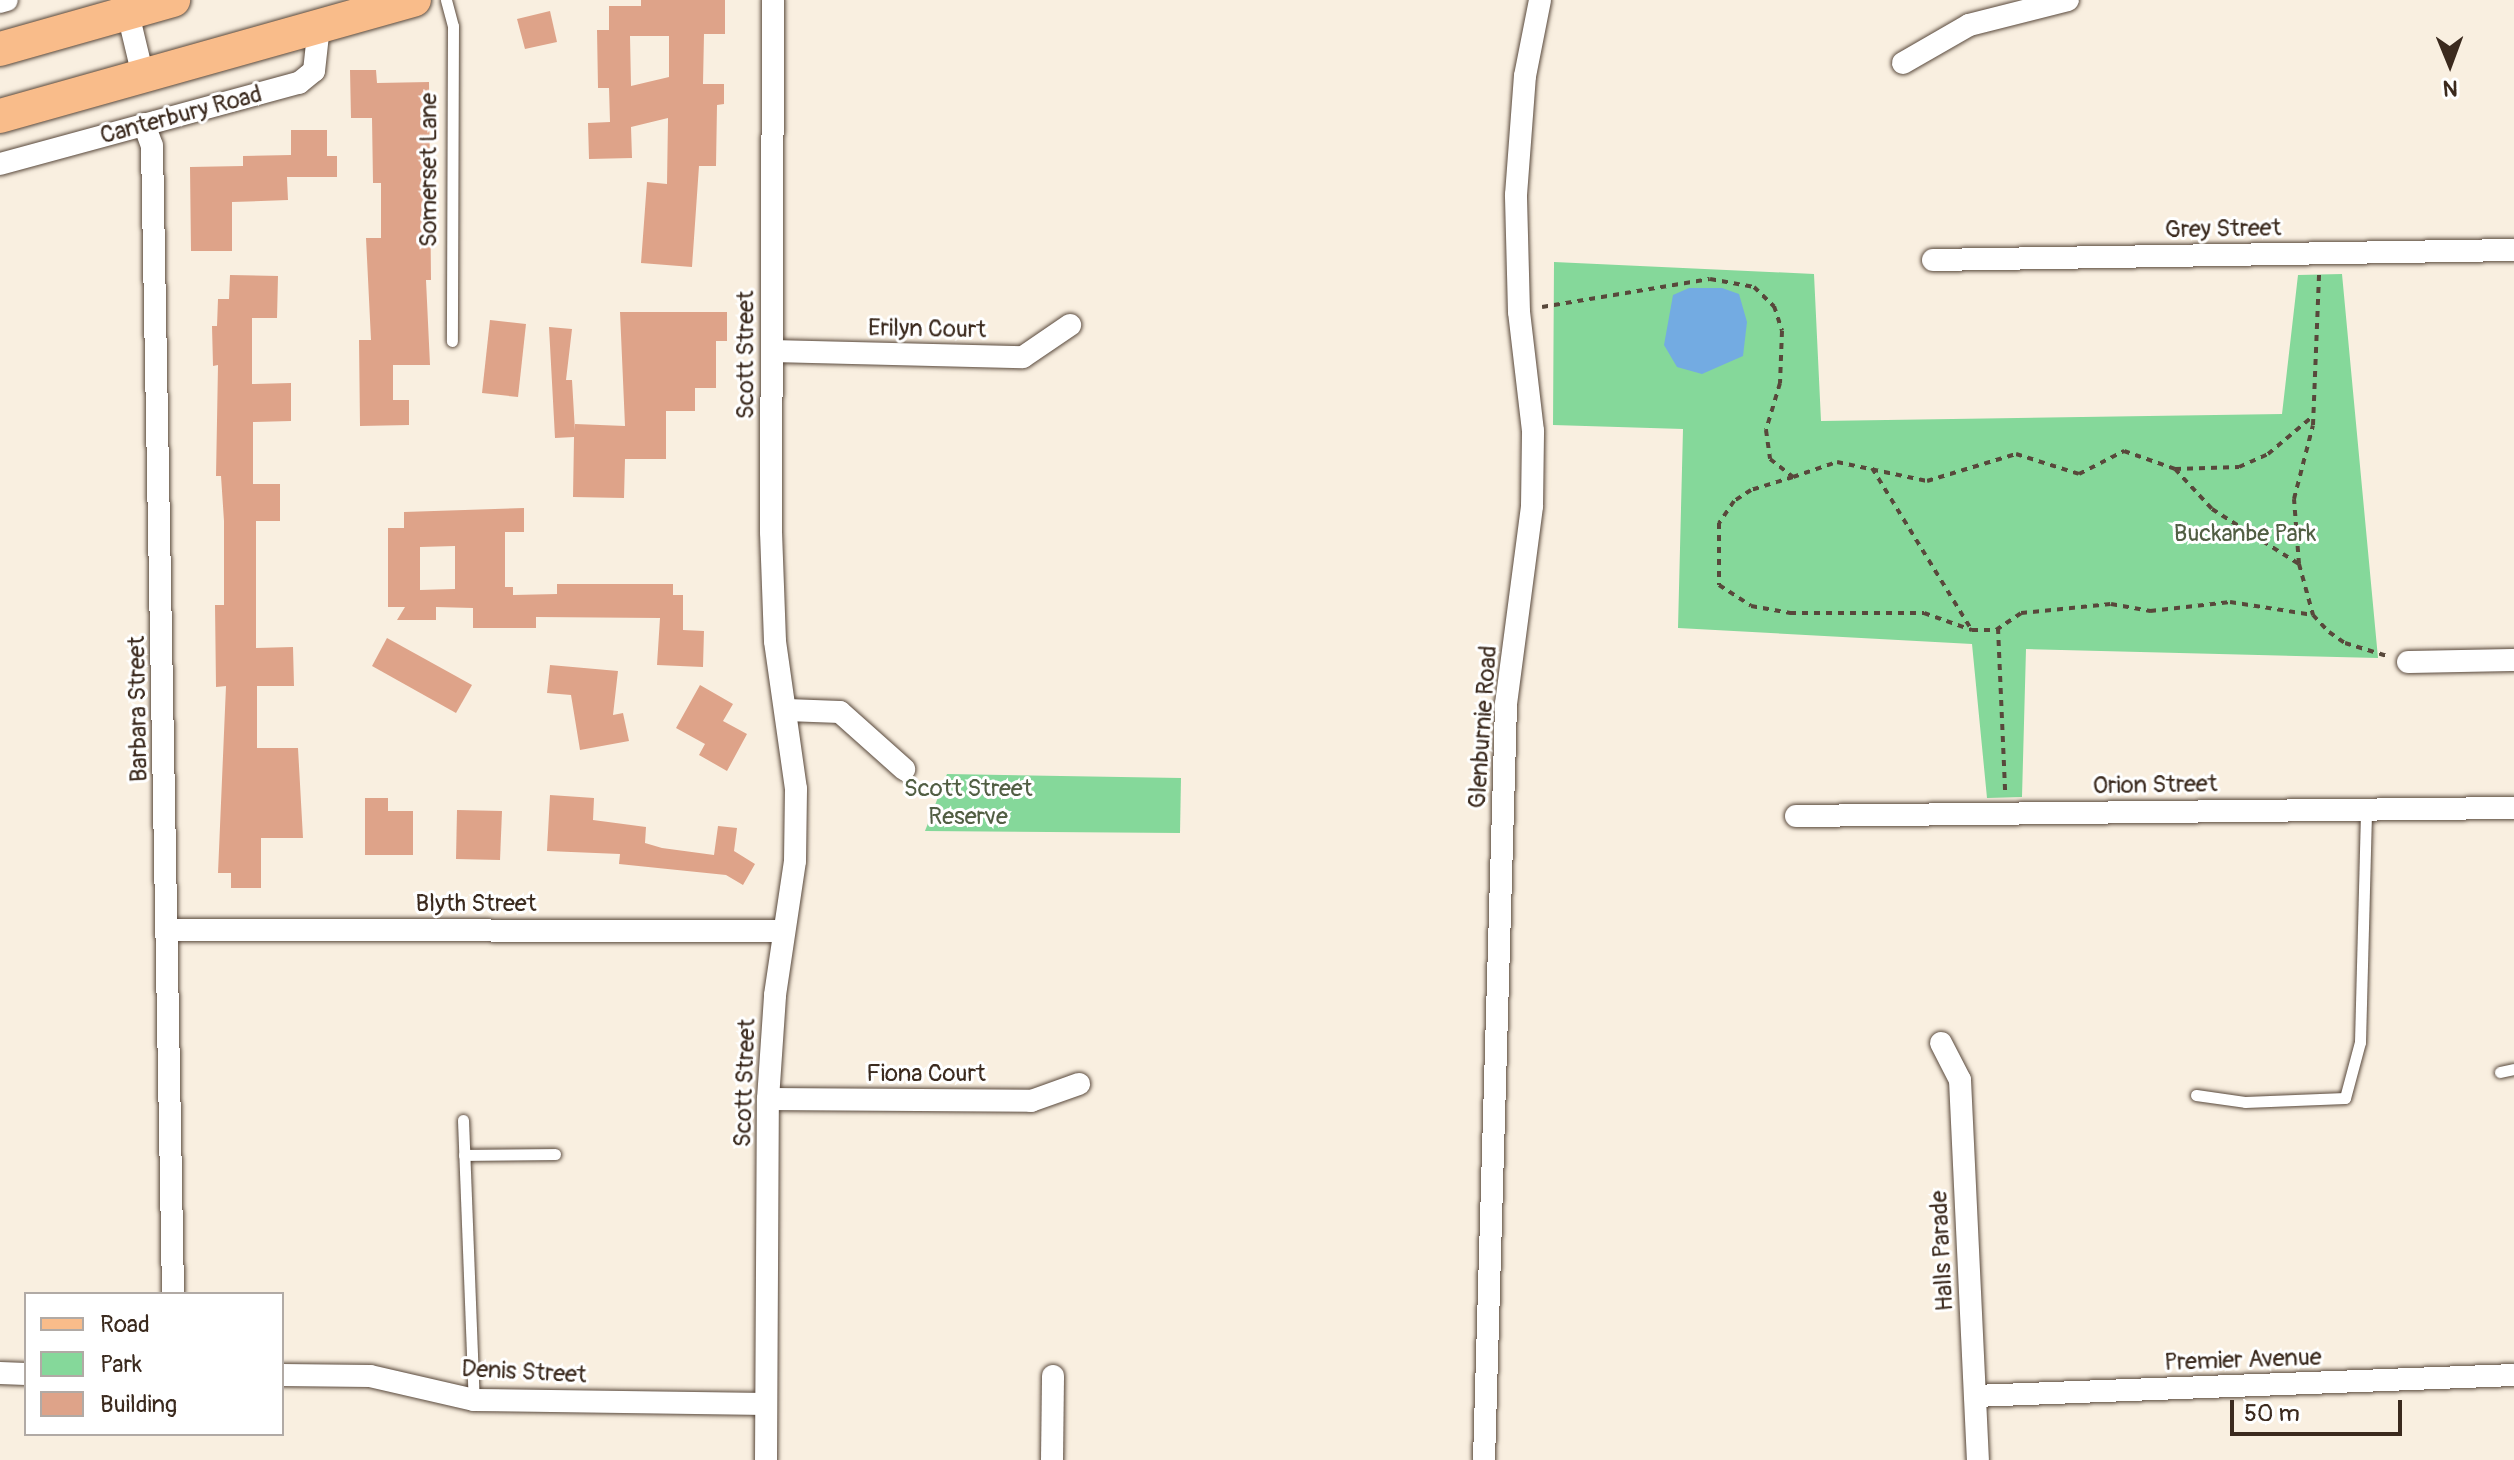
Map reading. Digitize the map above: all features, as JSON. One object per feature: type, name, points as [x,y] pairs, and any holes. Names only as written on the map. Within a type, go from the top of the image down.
[{"type":"main road","points":[[0,49],[126,6],[173,0]]},
{"type":"main road","name":"Canterbury Road","points":[[0,116],[414,0]]},
{"type":"street","points":[[0,2],[7,0]]},
{"type":"street","name":"Scott Street","points":[[766,1460],[768,1099],[783,931],[795,861],[796,789],[774,597],[773,0]]},
{"type":"street","name":"Glenburnie Road","points":[[1484,1460],[1506,704],[1532,506],[1533,431],[1519,312],[1520,135],[1525,76],[1540,0]]},
{"type":"street","points":[[1903,63],[1941,37],[1969,25],[2068,0]]},
{"type":"street","points":[[126,6],[143,76]]},
{"type":"street","name":"Canterbury Road","points":[[0,164],[299,83],[314,71],[319,26]]},
{"type":"street","name":"Barbara Street","points":[[144,124],[152,146],[173,1292]]},
{"type":"street","name":"Grey Street","points":[[1933,260],[2514,250]]},
{"type":"street","name":"Erilyn Court","points":[[772,351],[1023,357],[1070,325]]},
{"type":"street","points":[[2408,662],[2514,660]]},
{"type":"street","points":[[787,710],[840,712],[904,769]]},
{"type":"street","name":"Orion Street","points":[[1796,816],[2514,808]]},
{"type":"street","name":"Blyth Street","points":[[168,930],[783,931]]},
{"type":"street","name":"Halls Parade","points":[[1941,1043],[1960,1080],[1978,1460]]},
{"type":"street","name":"Fiona Court","points":[[768,1099],[1031,1101],[1079,1084]]},
{"type":"street","points":[[0,1373],[24,1374]]},
{"type":"street","name":"Denis Street","points":[[284,1375],[370,1376],[474,1400],[766,1404]]},
{"type":"street","name":"Premier Avenue","points":[[1975,1396],[2514,1375]]},
{"type":"street","points":[[1052,1460],[1053,1376]]},
{"type":"lane","name":"Somerset Lane","points":[[446,0],[453,26],[452,341]]},
{"type":"lane","points":[[2196,1095],[2245,1102],[2345,1098],[2360,1042],[2366,808]]},
{"type":"lane","points":[[2500,1072],[2514,1069]]},
{"type":"lane","points":[[463,1120],[474,1400]]},
{"type":"lane","points":[[464,1155],[555,1154]]},
{"type":"path","points":[[2313,615],[2299,564],[2294,499],[2312,417],[2320,254]]},
{"type":"path","points":[[1519,312],[1637,287],[1710,279],[1754,287],[1774,306],[1782,331],[1780,383],[1766,430],[1770,459],[1793,477]]},
{"type":"path","points":[[2312,417],[2268,454],[2239,467],[2175,469],[2124,451],[2079,474],[2016,454],[1927,481],[1837,462],[1751,490],[1734,501],[1719,523],[1719,585],[1751,606],[1790,613],[1924,613],[1972,630],[1999,628],[2021,613],[2111,604],[2150,611],[2230,602],[2313,615],[2345,643],[2408,662]]},
{"type":"path","points":[[1872,468],[1972,630]]},
{"type":"path","points":[[2175,469],[2212,509],[2299,564]]},
{"type":"path","points":[[1999,628],[2006,814]]},
{"type":"green space","name":"Buckanbe Park","points":[[1554,262],[1814,274],[1821,421],[2282,414],[2298,275],[2342,274],[2378,658],[2026,649],[2022,797],[1987,798],[1972,644],[1678,628],[1683,429],[1553,425]]},
{"type":"green space","name":"Scott Street Reserve","points":[[947,774],[1181,778],[1180,833],[925,831]]},
{"type":"water","points":[[1689,288],[1722,288],[1739,294],[1747,322],[1743,356],[1702,374],[1677,367],[1664,345],[1673,295]]},
{"type":"building","points":[[641,0],[725,0],[725,34],[704,34],[703,84],[724,84],[724,104],[717,105],[716,166],[699,166],[692,267],[641,263],[647,182],[667,184],[668,118],[631,127],[632,158],[589,159],[588,123],[610,122],[609,88],[598,88],[597,30],[609,30],[609,6],[641,6]],"holes":[[[630,36],[669,36],[669,77],[631,86]]]},
{"type":"building","points":[[550,11],[557,42],[525,49],[517,19]]},
{"type":"building","points":[[350,70],[376,70],[377,83],[429,82],[431,280],[426,280],[430,365],[393,365],[393,400],[409,400],[409,425],[360,426],[359,340],[371,340],[366,238],[381,238],[381,183],[373,183],[372,118],[351,118]]},
{"type":"building","points":[[291,130],[327,130],[327,156],[337,156],[337,177],[287,177],[288,200],[232,202],[232,251],[191,251],[190,167],[243,166],[243,156],[291,155]]},
{"type":"building","points":[[230,275],[278,276],[277,318],[252,318],[252,384],[291,383],[291,421],[253,422],[253,484],[280,484],[280,521],[256,521],[256,648],[293,647],[294,686],[257,686],[257,748],[298,748],[303,838],[261,838],[261,888],[231,888],[231,873],[218,873],[226,686],[216,687],[215,605],[224,605],[224,521],[221,476],[216,476],[218,365],[213,366],[212,326],[217,326],[218,299],[229,299]]},
{"type":"building","points":[[620,312],[727,312],[727,341],[716,341],[716,388],[695,388],[695,411],[666,411],[666,459],[625,459],[624,498],[573,497],[574,437],[555,438],[549,327],[572,329],[566,380],[572,380],[575,431],[575,424],[625,426]]},
{"type":"building","points":[[490,320],[526,324],[518,397],[482,393]]},
{"type":"building","points":[[524,508],[524,532],[505,532],[505,587],[513,587],[513,595],[557,594],[557,584],[673,584],[673,595],[683,595],[683,630],[704,631],[703,667],[657,665],[660,618],[536,617],[536,628],[473,628],[473,608],[436,607],[436,620],[397,620],[405,607],[388,607],[388,528],[404,528],[404,512]],"holes":[[[455,546],[455,589],[420,590],[420,547]]]},
{"type":"building","points":[[387,638],[472,685],[456,713],[372,666]]},
{"type":"building","points":[[550,665],[618,671],[613,715],[623,713],[629,741],[580,750],[571,695],[547,693]]},
{"type":"building","points":[[700,685],[733,704],[723,721],[747,734],[727,771],[699,755],[705,744],[676,728]]},
{"type":"building","points":[[550,795],[594,798],[593,820],[646,827],[645,843],[662,848],[714,855],[718,826],[737,828],[734,851],[755,864],[743,885],[726,875],[619,864],[620,854],[547,851]]},
{"type":"building","points":[[365,798],[388,798],[388,811],[413,811],[413,855],[365,855]]},
{"type":"building","points":[[457,810],[502,811],[500,860],[456,859]]}]
